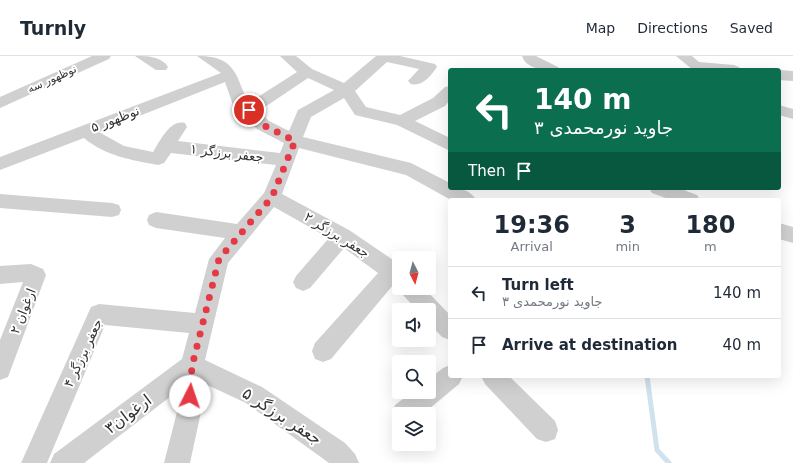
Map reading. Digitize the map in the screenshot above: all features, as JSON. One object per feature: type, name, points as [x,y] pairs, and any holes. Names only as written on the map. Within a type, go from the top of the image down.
[{"type":"street","name":"نوظهور سه","points":[[0,103],[87,59],[104,56]]},
{"type":"street","points":[[142,56],[161,67]]},
{"type":"street","points":[[204,56],[227,70],[239,101],[263,125],[295,141],[411,170],[448,190]]},
{"type":"street","points":[[287,56],[307,72],[346,90],[360,111],[402,121],[448,144]]},
{"type":"street","points":[[177,463],[189,412],[192,366],[219,259],[272,197],[295,141],[304,114],[346,90],[384,56],[430,67],[416,81]]},
{"type":"street","points":[[529,56],[530,59],[549,68]]},
{"type":"street","points":[[683,56],[699,67],[711,68]]},
{"type":"street","points":[[249,110],[307,72]]},
{"type":"street","name":"نوظهور ۵","points":[[0,164],[230,75]]},
{"type":"street","points":[[781,75],[793,76]]},
{"type":"street","points":[[402,121],[439,102],[448,93]]},
{"type":"street","points":[[781,111],[793,114]]},
{"type":"street","points":[[159,158],[179,127]]},
{"type":"street","name":"جعفر برزگر ۱","points":[[86,130],[94,138],[115,150],[159,158],[287,160]]},
{"type":"street","points":[[448,190],[463,198]]},
{"type":"street","points":[[665,191],[685,198]]},
{"type":"street","name":"جعفر برزگر ۲","points":[[272,197],[342,236],[392,271]]},
{"type":"street","points":[[0,201],[112,210]]},
{"type":"street","points":[[156,220],[241,232]]},
{"type":"street","points":[[781,232],[793,235]]},
{"type":"street","points":[[303,282],[342,236]]},
{"type":"street","name":"ارغوان ۲","points":[[0,275],[31,273],[36,275],[0,369]]},
{"type":"street","points":[[322,350],[392,278]]},
{"type":"street","points":[[417,295],[448,328]]},
{"type":"street","name":"جعفر برزگر ۴","points":[[34,463],[100,314],[202,324]]},
{"type":"street","name":"ارغوان۳","points":[[63,463],[192,366]]},
{"type":"street","name":"جعفر برزگر ۵","points":[[192,366],[254,395],[336,452],[346,463]]},
{"type":"street","points":[[413,407],[449,378]]},
{"type":"street","points":[[495,378],[546,430]]},
{"type":"waterway","points":[[683,198],[684,190]]},
{"type":"waterway","points":[[647,378],[657,450],[669,463]]},
{"type":"route","points":[[190,396],[192,366],[219,259],[272,197],[295,141],[263,125],[249,110]]}]
